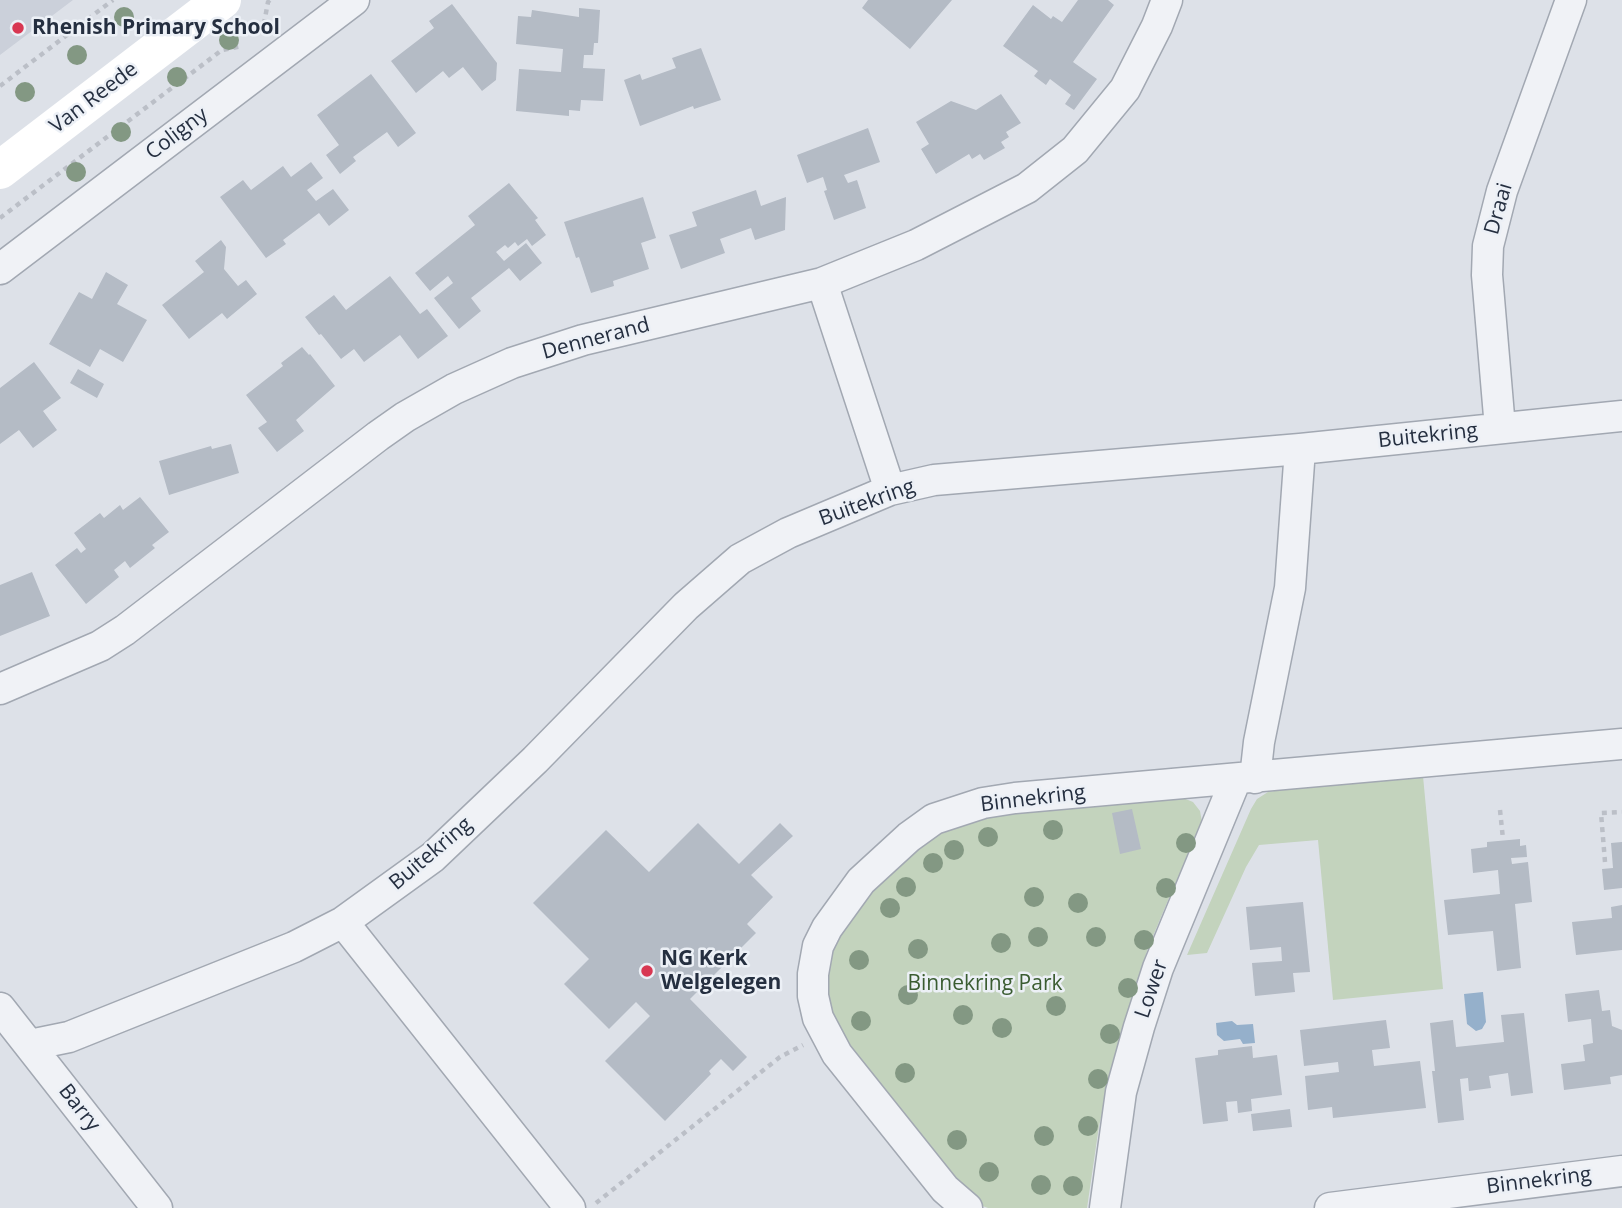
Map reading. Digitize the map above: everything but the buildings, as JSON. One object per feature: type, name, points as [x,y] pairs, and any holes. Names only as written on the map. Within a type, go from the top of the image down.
[{"type":"street","name":"Van Reede","points":[[0,170],[222,0]]},
{"type":"street","name":"Coligny","points":[[0,269],[354,0]]},
{"type":"street","name":"Dennerand","points":[[0,689],[100,646],[125,630],[405,416],[454,389],[512,363],[583,340],[822,283],[916,245],[1027,188],[1075,150],[1125,89],[1167,0]]},
{"type":"street","name":"Draai","points":[[1500,428],[1487,275],[1488,246],[1503,191],[1571,0]]},
{"type":"street","points":[[822,283],[890,491]]},
{"type":"street","name":"Buitekring","points":[[30,1045],[69,1037],[293,947],[343,922],[433,857],[535,760],[686,606],[740,559],[788,533],[890,491],[934,480],[1300,449],[1622,416]]},
{"type":"street","name":"Lower","points":[[1105,1208],[1121,1092],[1158,968],[1246,779],[1259,742],[1290,588],[1300,449]]},
{"type":"street","name":"Binnekring","points":[[967,1208],[945,1189],[837,1054],[818,1017],[813,996],[813,974],[818,946],[827,928],[861,881],[909,837],[934,819],[983,803],[1015,798],[1622,744]]},
{"type":"street","points":[[343,922],[570,1208]]},
{"type":"street","name":"Barry","points":[[0,1008],[158,1208]]},
{"type":"street","name":"Binnekring","points":[[1330,1208],[1622,1171]]},
{"type":"path","points":[[0,86],[113,0]]},
{"type":"path","points":[[255,40],[262,34],[270,0]]},
{"type":"path","points":[[0,218],[222,50],[247,46]]},
{"type":"path","points":[[1500,810],[1503,839]]},
{"type":"path","points":[[1605,862],[1601,813],[1622,812]]},
{"type":"path","points":[[590,1208],[780,1057],[825,1033]]},
{"type":"shaded area","name":"Rhenish Primary School","points":[[0,0],[73,0],[0,55]]},
{"type":"green space","points":[[1423,776],[1443,989],[1333,1000],[1318,840],[1259,845],[1246,867],[1207,953],[1187,955],[1257,799],[1268,792],[1281,790]]},
{"type":"green space","name":"Binnekring Park","points":[[1183,798],[1193,802],[1200,811],[1202,822],[1193,853],[1169,898],[1148,948],[1121,1034],[1099,1126],[1087,1208],[988,1208],[977,1204],[837,1028],[827,1004],[826,972],[830,951],[848,916],[876,886],[926,840],[954,824],[978,815]]},
{"type":"water","points":[[1483,992],[1486,1022],[1482,1029],[1476,1031],[1467,1024],[1464,994]]},
{"type":"water","points":[[1232,1021],[1237,1025],[1253,1024],[1255,1043],[1243,1044],[1240,1039],[1224,1041],[1217,1035],[1216,1023]]},
{"type":"place","name":"Rhenish Primary School","points":[[18,28]]},
{"type":"place","name":"NG Kerk Welgelegen","points":[[647,971]]}]
